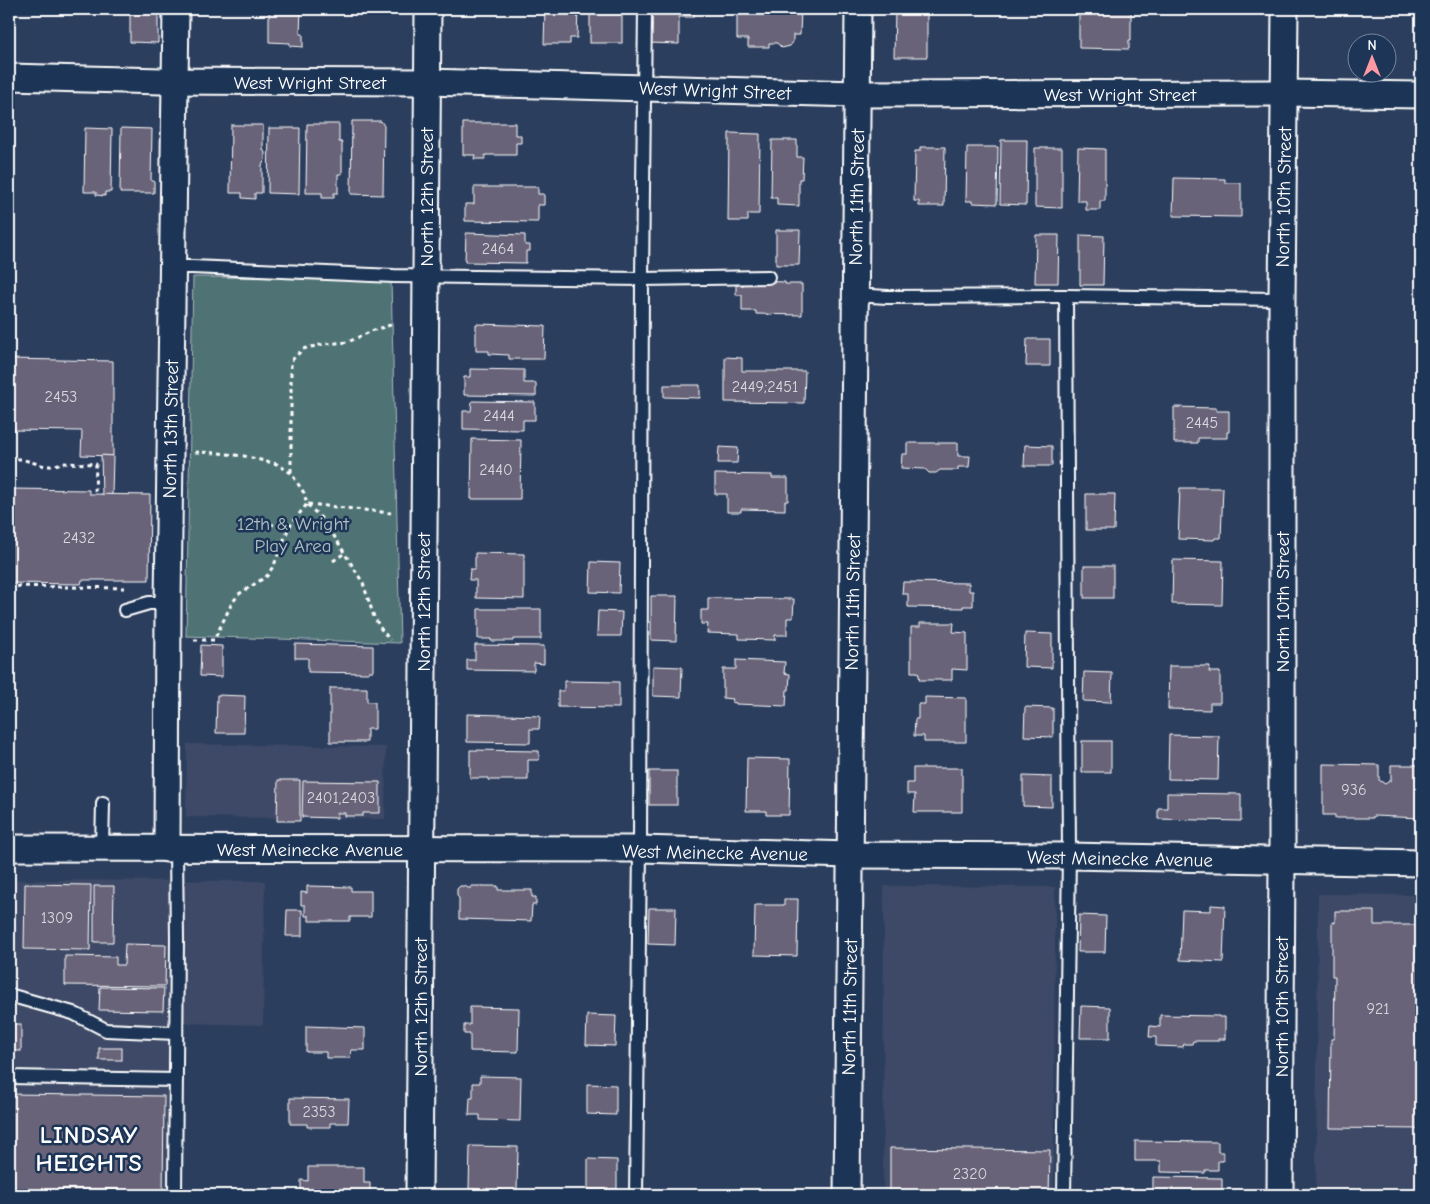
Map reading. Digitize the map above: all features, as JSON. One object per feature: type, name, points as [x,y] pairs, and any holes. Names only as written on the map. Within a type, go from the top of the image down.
[{"type":"street","name":"North 13th Street","points":[[171,849],[168,603],[176,9]]},
{"type":"street","name":"North 12th Street","points":[[419,1195],[428,9]]},
{"type":"street","name":"North 11th Street","points":[[848,1195],[858,9]]},
{"type":"street","name":"North 10th Street","points":[[1280,1195],[1282,299],[1285,9]]},
{"type":"street","name":"West Wright Street","points":[[9,77],[176,81],[427,82],[857,94],[1284,93],[1421,95]]},
{"type":"street","name":"West Meinecke Avenue","points":[[9,848],[640,850],[850,855],[1069,856],[1421,863]]},
{"type":"lane","points":[[636,1195],[645,9]]},
{"type":"lane","points":[[173,267],[394,276],[642,279],[768,277]]},
{"type":"lane","points":[[855,295],[887,297],[1066,296],[1282,299]]},
{"type":"lane","points":[[1064,1195],[1069,856],[1066,296]]},
{"type":"lane","points":[[125,610],[149,603],[168,603]]},
{"type":"lane","points":[[102,848],[103,803]]},
{"type":"lane","points":[[171,849],[177,939],[175,1195]]},
{"type":"lane","points":[[9,995],[73,1013],[106,1030],[176,1033]]},
{"type":"lane","points":[[9,1077],[176,1080]]},
{"type":"path","points":[[292,473],[291,361],[303,349],[324,344],[348,342],[374,330],[394,324]]},
{"type":"path","points":[[187,452],[244,456],[277,464],[292,473],[304,493],[307,504],[326,523],[363,583],[374,617],[390,640]]},
{"type":"path","points":[[9,459],[21,459],[45,466],[61,463],[96,464],[95,495]]},
{"type":"path","points":[[307,504],[391,512]]},
{"type":"path","points":[[186,640],[214,640],[232,603],[239,594],[267,576],[274,565],[289,527],[307,504]]},
{"type":"path","points":[[262,524],[289,527]]},
{"type":"path","points":[[332,561],[345,553]]},
{"type":"path","points":[[9,586],[128,588]]},
{"type":"shaded area","points":[[187,744],[386,747],[385,819],[186,817]]},
{"type":"shaded area","points":[[9,880],[265,881],[263,1025],[184,1023],[183,1195],[9,1195]]},
{"type":"shaded area","points":[[884,886],[1055,887],[1054,1195],[883,1195]]},
{"type":"shaded area","points":[[1318,894],[1421,895],[1421,1195],[1316,1195]]},
{"type":"green space","name":"12th & Wright Play Area","points":[[193,277],[391,279],[400,643],[186,636]]},
{"type":"building","points":[[130,9],[158,9],[158,43],[130,42]]},
{"type":"building","points":[[269,9],[301,9],[300,34],[303,34],[303,47],[290,46],[290,43],[269,42]]},
{"type":"building","points":[[545,9],[578,9],[577,38],[570,38],[570,44],[544,44]]},
{"type":"building","points":[[590,9],[622,9],[622,43],[590,43]]},
{"type":"building","points":[[648,9],[694,9],[694,17],[679,17],[679,44],[648,43]]},
{"type":"building","points":[[757,9],[801,9],[800,35],[793,35],[793,42],[790,46],[782,48],[777,43],[769,43],[769,47],[748,47],[748,39],[737,39],[737,11],[757,11]]},
{"type":"building","points":[[895,9],[927,9],[927,57],[894,57]]},
{"type":"building","points":[[1079,9],[1131,9],[1131,40],[1129,40],[1129,49],[1079,48]]},
{"type":"building","points":[[352,121],[381,121],[384,126],[383,195],[351,194]]},
{"type":"building","points":[[463,123],[515,123],[515,135],[521,135],[521,143],[516,143],[516,155],[485,155],[485,159],[474,159],[475,155],[463,155]]},
{"type":"building","points":[[307,124],[339,124],[339,142],[342,142],[342,174],[338,174],[338,193],[334,193],[334,198],[322,198],[322,193],[306,193]]},
{"type":"building","points":[[231,125],[263,125],[265,160],[262,165],[262,193],[255,193],[255,199],[242,198],[242,193],[230,193]]},
{"type":"building","points":[[85,128],[112,129],[111,192],[105,192],[105,196],[96,195],[96,192],[84,192]]},
{"type":"building","points":[[121,128],[152,129],[151,181],[154,181],[154,193],[120,193]]},
{"type":"building","points":[[269,128],[300,128],[299,194],[268,193]]},
{"type":"building","points":[[729,133],[760,134],[759,214],[748,214],[748,221],[728,221]]},
{"type":"building","points":[[772,140],[797,140],[797,157],[803,157],[802,179],[799,179],[799,206],[777,205],[777,198],[771,198]]},
{"type":"building","points":[[1001,140],[1027,140],[1026,205],[1000,204]]},
{"type":"building","points":[[920,147],[945,147],[944,206],[919,206],[919,201],[914,201],[915,151],[920,151]]},
{"type":"building","points":[[967,147],[998,147],[997,204],[966,201]]},
{"type":"building","points":[[1035,148],[1062,148],[1062,208],[1035,207]]},
{"type":"building","points":[[1078,148],[1105,149],[1105,201],[1100,201],[1100,210],[1086,210],[1086,201],[1077,201]]},
{"type":"building","points":[[1174,178],[1225,179],[1225,183],[1241,183],[1241,217],[1173,216]]},
{"type":"building","points":[[474,187],[538,187],[538,194],[544,194],[544,205],[538,205],[538,222],[465,221],[465,204],[474,204]]},
{"type":"building","points":[[776,230],[800,230],[799,265],[776,265]]},
{"type":"building","points":[[466,233],[525,235],[525,245],[530,245],[530,251],[526,251],[526,263],[465,262]]},
{"type":"building","points":[[1036,235],[1059,235],[1058,283],[1035,283]]},
{"type":"building","points":[[1080,235],[1104,236],[1103,285],[1080,285]]},
{"type":"building","points":[[744,281],[802,284],[802,315],[756,314],[756,311],[742,311],[742,295],[736,295],[736,285],[744,285]]},
{"type":"building","points":[[476,324],[545,326],[544,359],[509,359],[509,355],[489,354],[489,351],[476,351]]},
{"type":"building","points":[[1027,339],[1050,339],[1050,366],[1026,366]]},
{"type":"building","points":[[725,357],[742,358],[742,371],[805,371],[804,403],[725,402]]},
{"type":"building","points":[[9,359],[113,361],[113,456],[81,455],[82,431],[9,430]]},
{"type":"building","points":[[470,369],[524,370],[524,383],[536,383],[536,396],[464,395],[464,377],[470,377]]},
{"type":"building","points":[[664,385],[700,385],[700,398],[664,397]]},
{"type":"building","points":[[472,401],[535,402],[535,420],[523,420],[523,430],[463,429],[463,411],[471,411]]},
{"type":"building","points":[[1174,407],[1216,408],[1216,411],[1229,411],[1229,432],[1227,432],[1227,438],[1198,438],[1198,443],[1174,443]]},
{"type":"building","points":[[472,439],[521,440],[520,499],[471,499]]},
{"type":"building","points":[[907,443],[958,443],[958,456],[970,456],[969,467],[958,467],[958,470],[940,470],[936,473],[929,473],[925,469],[901,468],[902,454],[907,454]]},
{"type":"building","points":[[1025,445],[1052,446],[1052,466],[1024,466]]},
{"type":"building","points":[[719,447],[738,448],[737,463],[718,463]]},
{"type":"building","points":[[101,455],[113,456],[112,495],[102,495]]},
{"type":"building","points":[[715,474],[772,475],[772,478],[788,478],[788,501],[785,501],[785,510],[741,509],[741,512],[727,512],[727,494],[715,494]]},
{"type":"building","points":[[1180,488],[1223,488],[1221,538],[1215,538],[1214,540],[1178,539]]},
{"type":"building","points":[[9,489],[89,490],[89,494],[150,495],[149,580],[82,580],[81,584],[9,583]]},
{"type":"building","points":[[1086,494],[1115,494],[1114,530],[1086,530]]},
{"type":"building","points":[[475,553],[524,554],[524,599],[476,598],[476,580],[469,580],[470,569],[475,569]]},
{"type":"building","points":[[1173,560],[1223,561],[1222,605],[1172,604]]},
{"type":"building","points":[[591,562],[620,563],[619,593],[590,592]]},
{"type":"building","points":[[1084,566],[1113,566],[1113,598],[1084,598]]},
{"type":"building","points":[[903,582],[969,583],[969,591],[973,591],[973,606],[963,606],[963,608],[908,607],[908,594],[902,594]]},
{"type":"building","points":[[651,596],[677,596],[676,641],[651,640]]},
{"type":"building","points":[[708,598],[794,599],[793,618],[787,618],[787,635],[775,635],[775,640],[739,639],[739,634],[707,633],[708,624],[701,624],[701,610],[708,610]]},
{"type":"building","points":[[478,609],[541,609],[541,639],[491,641],[491,639],[478,639]]},
{"type":"building","points":[[598,611],[622,612],[621,636],[597,636]]},
{"type":"building","points":[[920,623],[954,623],[953,632],[967,633],[967,670],[952,669],[952,680],[920,680],[918,672],[911,672],[911,627],[920,627]]},
{"type":"building","points":[[1025,633],[1052,634],[1052,668],[1024,667]]},
{"type":"building","points":[[295,644],[373,646],[373,671],[369,671],[369,673],[308,672],[308,658],[295,658]]},
{"type":"building","points":[[201,645],[222,646],[222,677],[200,676]]},
{"type":"building","points":[[475,645],[544,646],[544,664],[534,663],[534,671],[467,670],[467,660],[475,660]]},
{"type":"building","points":[[736,660],[785,662],[784,673],[790,674],[786,706],[736,704],[732,702],[733,699],[723,698],[723,669],[736,669]]},
{"type":"building","points":[[653,666],[682,667],[681,697],[653,696]]},
{"type":"building","points":[[1169,666],[1210,666],[1209,672],[1220,672],[1220,703],[1210,703],[1210,710],[1168,709]]},
{"type":"building","points":[[1084,672],[1112,673],[1111,702],[1083,701]]},
{"type":"building","points":[[564,681],[619,682],[619,708],[558,707],[558,691],[564,691]]},
{"type":"building","points":[[330,688],[367,688],[367,702],[375,702],[375,729],[367,729],[367,742],[330,742]]},
{"type":"building","points":[[217,695],[245,696],[244,733],[216,733]]},
{"type":"building","points":[[925,697],[966,698],[966,742],[924,742],[924,736],[914,736],[915,719],[918,719],[918,704],[925,704]]},
{"type":"building","points":[[1025,707],[1053,708],[1053,737],[1024,736]]},
{"type":"building","points":[[467,714],[540,716],[539,729],[530,729],[530,743],[467,742]]},
{"type":"building","points":[[1169,735],[1219,736],[1218,780],[1168,779]]},
{"type":"building","points":[[1082,741],[1111,741],[1111,772],[1082,772]]},
{"type":"building","points":[[470,750],[539,751],[539,760],[528,760],[528,780],[470,778]]},
{"type":"building","points":[[747,758],[790,759],[789,815],[766,815],[766,811],[746,811]]},
{"type":"building","points":[[1323,764],[1379,765],[1379,780],[1385,784],[1391,780],[1391,765],[1421,765],[1421,818],[1373,816],[1373,818],[1335,818],[1335,815],[1323,815]]},
{"type":"building","points":[[913,768],[962,768],[962,812],[914,812],[915,794],[907,794],[907,783],[913,783]]},
{"type":"building","points":[[649,771],[677,771],[677,805],[649,805]]},
{"type":"building","points":[[1023,776],[1052,777],[1052,807],[1023,806]]},
{"type":"building","points":[[278,780],[300,780],[300,821],[277,821]]},
{"type":"building","points":[[303,781],[380,782],[380,813],[363,813],[363,816],[345,816],[345,813],[337,813],[337,818],[302,817]]},
{"type":"building","points":[[1167,793],[1241,794],[1241,821],[1158,819],[1158,808],[1167,808]]},
{"type":"building","points":[[25,884],[91,885],[90,950],[24,949]]},
{"type":"building","points":[[94,886],[114,886],[113,942],[94,942]]},
{"type":"building","points":[[307,886],[351,887],[351,891],[371,891],[371,917],[350,917],[350,921],[309,921],[309,916],[305,916],[305,905],[301,905],[301,892],[307,893]]},
{"type":"building","points":[[460,886],[471,888],[471,886],[498,886],[498,890],[532,890],[532,897],[536,897],[536,905],[532,905],[531,921],[459,919],[457,889]]},
{"type":"building","points":[[784,899],[798,899],[797,956],[754,955],[755,905],[784,905]]},
{"type":"building","points":[[1211,905],[1225,906],[1223,962],[1180,960],[1182,910],[1211,911]]},
{"type":"building","points":[[649,908],[676,908],[675,945],[648,944]]},
{"type":"building","points":[[287,910],[302,910],[302,936],[286,936]]},
{"type":"building","points":[[1335,911],[1374,911],[1374,925],[1421,925],[1421,1129],[1330,1128],[1331,1039],[1334,1039],[1335,976],[1332,976],[1332,922],[1335,923]]},
{"type":"building","points":[[1079,915],[1106,916],[1105,952],[1078,952]]},
{"type":"building","points":[[125,944],[166,945],[165,986],[65,985],[65,956],[116,957],[116,965],[124,965]]},
{"type":"building","points":[[100,987],[164,988],[163,1011],[99,1010]]},
{"type":"building","points":[[1081,1006],[1110,1007],[1110,1038],[1080,1038]]},
{"type":"building","points":[[470,1007],[519,1008],[518,1052],[470,1051],[470,1034],[464,1034],[464,1025],[470,1025]]},
{"type":"building","points":[[587,1015],[616,1016],[615,1046],[586,1045]]},
{"type":"building","points":[[1160,1015],[1225,1017],[1225,1039],[1218,1039],[1218,1041],[1193,1041],[1192,1044],[1184,1044],[1183,1047],[1156,1046],[1156,1037],[1149,1037],[1150,1026],[1160,1027]]},
{"type":"building","points":[[9,1024],[21,1024],[21,1051],[9,1051]]},
{"type":"building","points":[[306,1026],[365,1028],[365,1050],[351,1050],[350,1058],[326,1058],[326,1052],[306,1052]]},
{"type":"building","points":[[99,1048],[122,1048],[122,1060],[99,1060]]},
{"type":"building","points":[[480,1076],[521,1077],[520,1121],[480,1120],[480,1115],[469,1115],[470,1098],[473,1098],[473,1083],[480,1083]]},
{"type":"building","points":[[587,1084],[616,1085],[616,1115],[587,1114]]},
{"type":"building","points":[[9,1094],[164,1096],[163,1195],[118,1195],[118,1189],[62,1189],[62,1195],[9,1195]]},
{"type":"building","points":[[290,1098],[349,1099],[348,1123],[330,1123],[330,1127],[307,1127],[307,1124],[290,1124]]},
{"type":"building","points":[[1135,1141],[1218,1142],[1218,1152],[1223,1152],[1223,1161],[1218,1161],[1218,1170],[1205,1170],[1205,1173],[1161,1172],[1161,1161],[1135,1161]]},
{"type":"building","points":[[470,1146],[518,1147],[517,1191],[469,1189]]},
{"type":"building","points":[[890,1148],[1050,1150],[1049,1195],[890,1195]]},
{"type":"building","points":[[588,1159],[617,1160],[617,1189],[588,1189]]},
{"type":"building","points":[[308,1167],[364,1167],[364,1183],[370,1183],[370,1193],[365,1193],[365,1195],[309,1194],[309,1192],[301,1192],[301,1180],[308,1181]]},
{"type":"building","points":[[1153,1177],[1222,1178],[1222,1195],[1153,1195]]},
{"type":"district","name":"LINDSAY HEIGHTS","points":[[89,1149]]}]
